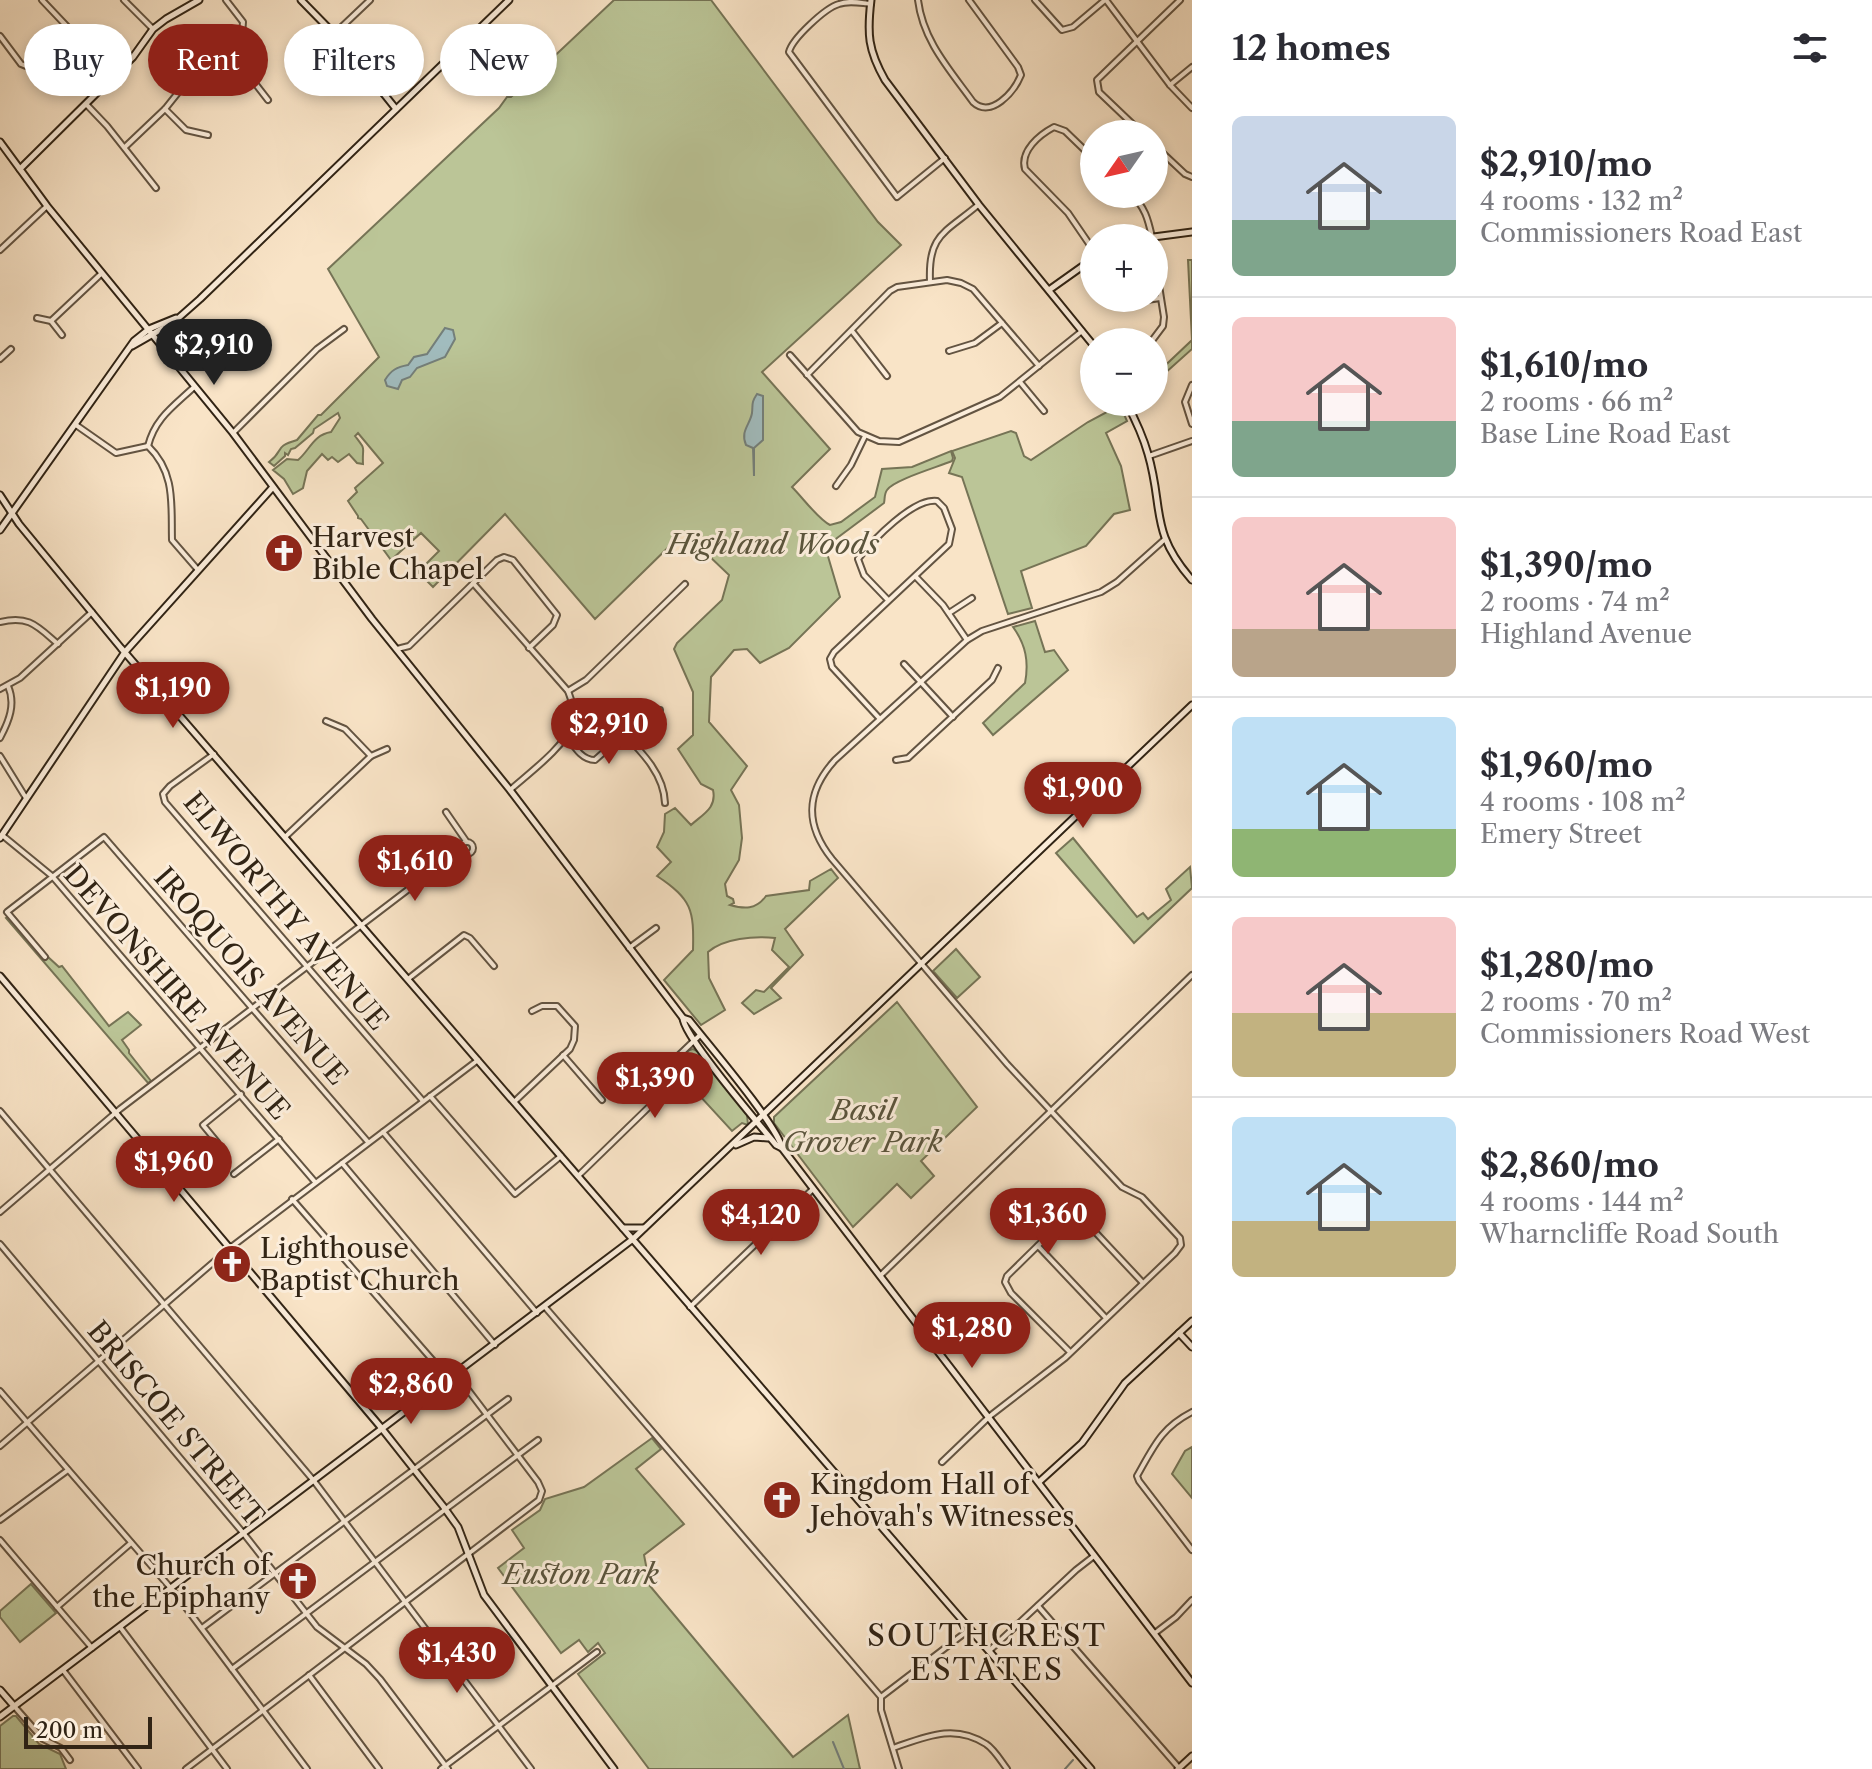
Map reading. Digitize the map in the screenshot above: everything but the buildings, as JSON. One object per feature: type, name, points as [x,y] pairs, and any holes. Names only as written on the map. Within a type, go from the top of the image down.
[{"type":"street","points":[[42,0],[64,24]]},
{"type":"street","points":[[124,0],[148,24]]},
{"type":"street","points":[[160,24],[199,0]]},
{"type":"street","points":[[226,0],[243,24]]},
{"type":"street","points":[[301,0],[324,24]]},
{"type":"street","points":[[345,24],[370,0]]},
{"type":"street","points":[[0,530],[132,346],[150,331],[177,318],[200,299],[509,0]]},
{"type":"street","points":[[918,0],[922,24],[933,47],[973,102],[980,109],[987,110],[995,106],[1021,75],[969,0]]},
{"type":"street","points":[[1035,0],[1062,30],[1073,27],[1105,0],[1170,85],[1192,108]]},
{"type":"street","points":[[1128,120],[1099,92],[1096,86],[1100,76],[1180,0]]},
{"type":"street","points":[[945,158],[897,197],[789,52],[792,42],[830,8],[847,2],[871,2],[868,39],[874,61],[885,80],[945,158],[979,205],[1080,329]]},
{"type":"street","points":[[132,54],[148,35]]},
{"type":"street","points":[[0,36],[24,65]]},
{"type":"street","points":[[1170,85],[1192,67]]},
{"type":"street","points":[[20,169],[94,96]]},
{"type":"street","points":[[125,147],[175,96]]},
{"type":"street","points":[[265,96],[268,100]]},
{"type":"street","points":[[386,96],[396,109]]},
{"type":"street","points":[[86,104],[125,147],[156,188]]},
{"type":"street","points":[[165,109],[186,130],[208,135]]},
{"type":"street","points":[[1080,145],[1065,131],[1054,127],[1024,153],[1022,160],[1025,169],[1080,228]]},
{"type":"street","points":[[0,142],[47,206],[233,433],[683,1018],[689,1020],[781,1141],[782,1148]]},
{"type":"street","points":[[1168,158],[1192,177]]},
{"type":"street","points":[[930,281],[929,263],[934,244],[979,205]]},
{"type":"street","points":[[0,250],[47,206]]},
{"type":"street","points":[[1168,235],[1192,232]]},
{"type":"street","points":[[1049,290],[1080,268]]},
{"type":"street","points":[[51,321],[102,273]]},
{"type":"street","points":[[807,375],[890,291],[930,281],[961,283],[973,289],[1039,366]]},
{"type":"street","points":[[37,318],[51,321],[62,335]]},
{"type":"street","points":[[949,351],[975,343],[1002,323]]},
{"type":"street","points":[[233,433],[317,349],[344,329]]},
{"type":"street","points":[[852,330],[887,376]]},
{"type":"street","points":[[790,355],[847,421],[865,436],[887,442],[911,438],[984,406],[1020,382],[1080,333]]},
{"type":"street","points":[[0,359],[11,349]]},
{"type":"street","points":[[1020,382],[1044,411]]},
{"type":"street","points":[[1192,385],[1185,402],[1192,424]]},
{"type":"street","points":[[148,446],[156,423],[163,414],[195,386]]},
{"type":"street","points":[[1132,416],[1149,456],[1164,540],[1192,580]]},
{"type":"street","points":[[76,425],[116,453],[148,446]]},
{"type":"street","points":[[836,486],[851,465],[865,436]]},
{"type":"street","points":[[1149,456],[1192,441]]},
{"type":"street","points":[[148,446],[158,456],[172,487],[172,540],[198,570]]},
{"type":"street","points":[[1,837],[125,652],[273,487]]},
{"type":"street","points":[[0,495],[11,514],[125,652],[1091,1769]]},
{"type":"street","points":[[880,719],[832,667],[830,659],[946,547],[952,534],[947,514],[937,501],[921,503],[909,510],[858,559],[864,575],[888,600]]},
{"type":"street","points":[[942,1462],[990,1416],[1070,1352],[1175,1253],[1181,1245],[1180,1238],[1142,1197],[1122,1187],[1051,1111],[822,847],[813,821],[813,799],[821,778],[835,760],[967,640],[982,631],[1101,592],[1117,582],[1164,540]]},
{"type":"street","points":[[397,649],[409,646],[497,560],[504,557],[513,560],[557,615],[553,625],[529,648]]},
{"type":"street","points":[[915,576],[949,613],[967,640]]},
{"type":"street","points":[[473,583],[568,691],[574,714],[567,736],[510,790]]},
{"type":"street","points":[[568,691],[586,680],[685,584]]},
{"type":"street","points":[[949,613],[972,598]]},
{"type":"street","points":[[0,689],[8,686],[92,612]]},
{"type":"street","points":[[0,622],[22,619],[41,629],[58,644]]},
{"type":"street","points":[[904,664],[953,717]]},
{"type":"street","points":[[896,760],[908,758],[992,680],[998,668]]},
{"type":"street","points":[[0,738],[12,706],[13,698],[8,686]]},
{"type":"street","points":[[0,1717],[633,1239],[1192,705]]},
{"type":"street","points":[[567,736],[582,756],[595,760],[649,712],[660,710]]},
{"type":"street","points":[[326,721],[345,729],[371,756]]},
{"type":"street","points":[[624,734],[656,773],[665,790],[665,803]]},
{"type":"street","points":[[285,837],[371,756],[387,749]]},
{"type":"street","name":"ELWORTHY AVENUE","points":[[214,754],[170,786],[163,794],[165,802],[423,1101]]},
{"type":"street","points":[[0,756],[26,798]]},
{"type":"street","points":[[446,812],[466,841],[472,843],[474,849],[469,854],[463,852]]},
{"type":"street","name":"DEVONSHIRE AVENUE","points":[[1,837],[52,876],[315,1182]]},
{"type":"street","name":"IROQUOIS AVENUE","points":[[52,876],[104,837],[368,1142]]},
{"type":"street","points":[[463,852],[461,846],[466,841]]},
{"type":"street","points":[[0,1212],[116,1112],[439,866],[456,859],[463,852]]},
{"type":"street","points":[[45,957],[7,912],[52,876]]},
{"type":"street","points":[[629,948],[656,928]]},
{"type":"street","points":[[408,979],[464,935],[494,966]]},
{"type":"street","points":[[881,1275],[1192,975]]},
{"type":"street","points":[[0,976],[445,1508],[458,1527],[484,1595],[614,1769]]},
{"type":"street","points":[[514,1102],[563,1055],[574,1040],[575,1026],[557,1006],[542,1006],[532,1011]]},
{"type":"street","points":[[683,1018],[683,1025],[694,1040],[771,1140],[782,1148],[814,1188],[1192,1683]]},
{"type":"street","points":[[578,1176],[653,1103],[676,1058],[700,1035]]},
{"type":"street","points":[[563,1055],[602,1100]]},
{"type":"street","points":[[0,1446],[230,1248],[478,1060]]},
{"type":"street","points":[[217,1142],[203,1125],[241,1094]]},
{"type":"street","points":[[429,1096],[515,1194],[561,1156]]},
{"type":"street","points":[[0,1111],[314,1481],[531,1769]]},
{"type":"street","points":[[382,1132],[537,1313]]},
{"type":"street","points":[[732,1147],[754,1137],[771,1140]]},
{"type":"street","points":[[234,1174],[279,1139]]},
{"type":"street","points":[[342,1163],[495,1345]]},
{"type":"street","points":[[690,1307],[814,1188]]},
{"type":"street","points":[[292,1199],[449,1379]]},
{"type":"street","points":[[1070,1352],[1006,1287],[1007,1276],[1064,1220],[1070,1215],[1083,1219],[1143,1283]]},
{"type":"street","points":[[623,1228],[645,1228]]},
{"type":"street","name":"BRISCOE STREET","points":[[0,1244],[244,1534],[317,1627],[366,1664],[380,1679],[445,1768]]},
{"type":"street","points":[[1038,1246],[1106,1318]]},
{"type":"street","points":[[545,1307],[881,1697],[881,1710],[899,1769]]},
{"type":"street","points":[[1039,1482],[1082,1443],[1125,1383],[1192,1321]]},
{"type":"street","points":[[1179,1333],[1192,1347]]},
{"type":"street","points":[[186,1769],[539,1500],[542,1491],[538,1482],[456,1374]]},
{"type":"street","points":[[0,1391],[171,1589],[307,1769]]},
{"type":"street","points":[[202,1628],[508,1399]]},
{"type":"street","points":[[1192,1412],[1172,1422],[1162,1432],[1137,1476],[1192,1550]]},
{"type":"street","points":[[232,1669],[538,1440]]},
{"type":"street","points":[[0,1520],[68,1470]]},
{"type":"street","points":[[0,1540],[92,1648]]},
{"type":"street","points":[[57,1607],[131,1543]]},
{"type":"street","points":[[989,1651],[1095,1556]]},
{"type":"street","points":[[1155,1633],[1192,1600]]},
{"type":"street","points":[[1038,1606],[1179,1769],[1192,1756]]},
{"type":"street","points":[[120,1627],[227,1769]]},
{"type":"street","points":[[881,1697],[970,1629]]},
{"type":"street","points":[[445,1768],[597,1652]]},
{"type":"street","points":[[63,1670],[138,1769]]},
{"type":"street","points":[[309,1675],[379,1769]]},
{"type":"street","points":[[0,1690],[43,1739],[61,1748],[70,1760]]},
{"type":"street","points":[[893,1748],[942,1732],[955,1732],[987,1744],[1007,1769]]},
{"type":"green space","name":"Highland Woods","points":[[614,0],[711,0],[878,222],[901,245],[762,372],[830,449],[792,487],[830,525],[841,522],[875,497],[882,469],[912,467],[951,451],[953,458],[891,486],[884,503],[829,544],[827,553],[840,597],[789,648],[760,663],[747,649],[734,650],[711,677],[709,722],[747,766],[731,790],[739,805],[742,838],[739,860],[725,884],[727,896],[734,903],[730,905],[750,907],[766,896],[809,890],[810,881],[831,869],[838,878],[785,929],[803,955],[771,988],[781,998],[754,1014],[742,1003],[756,990],[764,992],[789,967],[772,950],[775,938],[740,939],[708,952],[709,978],[725,1010],[701,1025],[664,980],[693,950],[693,925],[684,899],[657,876],[671,862],[657,847],[664,832],[665,814],[675,808],[691,825],[713,802],[713,790],[701,784],[678,749],[693,735],[693,692],[674,649],[722,600],[729,575],[684,532],[595,619],[505,514],[433,587],[418,572],[439,551],[421,533],[391,560],[348,501],[357,492],[355,488],[383,463],[358,433],[355,436],[363,448],[363,464],[357,463],[349,454],[338,462],[332,457],[328,460],[322,454],[307,471],[303,488],[293,494],[284,479],[273,470],[287,459],[298,460],[316,440],[331,432],[340,418],[338,413],[314,429],[288,455],[285,453],[274,466],[269,462],[282,447],[297,440],[318,415],[379,357],[328,269],[507,97],[557,96],[557,54]]},
{"type":"green space","points":[[1188,260],[1192,260],[1192,340]]},
{"type":"green space","points":[[1192,340],[1192,349],[1168,370],[1168,363]]},
{"type":"green space","points":[[1099,416],[1125,416],[1127,421],[1106,433],[1121,466],[1130,510],[1114,514],[1086,546],[1021,571],[1032,608],[1008,614],[962,477],[949,473],[955,458],[952,451],[1011,431],[1016,433],[1024,456],[1031,460]]},
{"type":"green space","points":[[1035,621],[1045,652],[1054,650],[1068,670],[993,735],[983,723],[1025,683],[1025,654],[1013,627]]},
{"type":"green space","points":[[1073,838],[1137,917],[1143,913],[1148,919],[1171,900],[1166,889],[1190,867],[1192,888],[1134,943],[1056,853]]},
{"type":"green space","points":[[12,914],[47,956],[59,967],[62,966],[109,1026],[128,1012],[141,1025],[122,1040],[151,1081],[148,1083],[6,918]]},
{"type":"green space","points":[[956,949],[980,977],[957,998],[933,971]]},
{"type":"green space","name":"Basil Grover Park","points":[[897,1002],[977,1107],[921,1161],[934,1176],[911,1198],[897,1184],[853,1227],[774,1123],[774,1117]]},
{"type":"green space","points":[[693,1049],[701,1053],[747,1115],[748,1125],[742,1123],[732,1131],[675,1069],[687,1051]]},
{"type":"green space","name":"Euston Park","points":[[652,1438],[661,1449],[636,1469],[684,1524],[644,1555],[650,1586],[793,1757],[848,1715],[860,1769],[649,1769],[578,1674],[605,1653],[598,1643],[588,1652],[579,1640],[561,1653],[498,1568],[524,1548],[512,1530],[540,1510],[545,1499],[584,1487]]},
{"type":"green space","points":[[1192,1447],[1192,1498],[1172,1474],[1185,1451]]},
{"type":"green space","points":[[31,1584],[56,1613],[20,1642],[0,1617],[0,1611]]},
{"type":"green space","points":[[13,1716],[39,1744],[60,1754],[66,1769],[0,1769],[0,1726]]},
{"type":"water","points":[[445,328],[453,330],[455,339],[445,357],[417,368],[410,377],[402,380],[398,389],[387,386],[385,380],[390,374],[408,365],[414,357],[427,354]]},
{"type":"water","points":[[757,394],[763,396],[763,440],[754,448],[754,476],[753,448],[746,445],[744,436]]},
{"type":"waterway","points":[[833,1742],[844,1769]]},
{"type":"waterway","points":[[1065,1769],[1073,1760]]},
{"type":"place","name":"Harvest Bible Chapel","points":[[284,553]]},
{"type":"place","name":"Lighthouse Baptist Church","points":[[232,1264]]},
{"type":"place","name":"Kingdom Hall of Jehovah's Witnesses","points":[[782,1500]]},
{"type":"place","name":"Church of the Epiphany","points":[[298,1581]]},
{"type":"district","name":"SOUTHCREST ESTATES","points":[[987,1653]]}]
